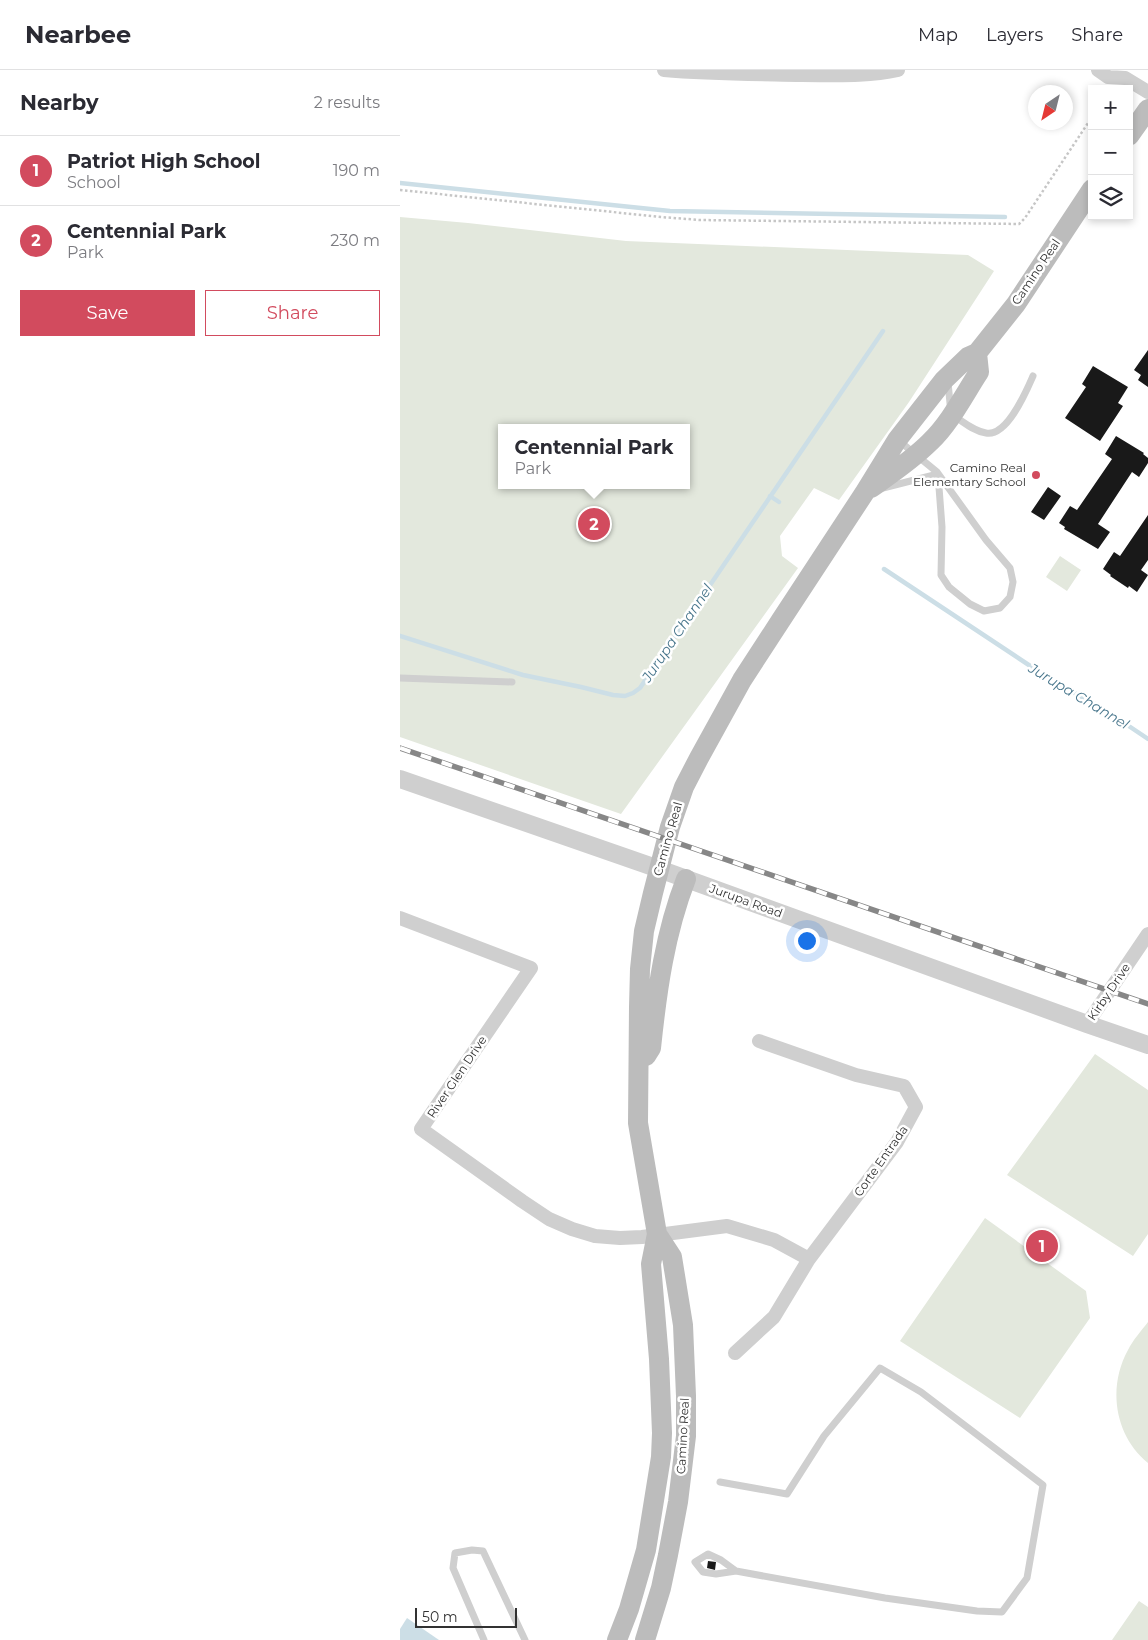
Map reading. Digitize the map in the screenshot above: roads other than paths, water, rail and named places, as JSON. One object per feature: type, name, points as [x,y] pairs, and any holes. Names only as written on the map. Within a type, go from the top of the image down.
[{"type":"main road","points":[[1133,130],[1148,109]]},
{"type":"main road","name":"Camino Real","points":[[621,1636],[646,1550],[661,1457],[659,1359],[651,1264],[657,1234],[638,1123],[638,1074],[640,969],[644,932],[673,819],[684,787],[742,680],[898,440],[947,376],[968,357],[977,353],[1016,304],[1088,195]]},
{"type":"main road","name":"Camino Real","points":[[865,492],[893,473],[930,442],[979,372],[977,353]]},
{"type":"main road","points":[[638,1074],[650,1048],[662,962],[677,903],[686,879]]},
{"type":"main road","name":"Camino Real","points":[[645,1640],[661,1588],[668,1555],[678,1502],[686,1436],[686,1396],[681,1316],[672,1257],[657,1234]]},
{"type":"street","points":[[664,70],[825,75],[884,73],[898,70]]},
{"type":"street","points":[[1098,70],[1108,76],[1123,74],[1148,92]]},
{"type":"street","name":"Jurupa Road","points":[[400,779],[659,869],[1148,1045]]},
{"type":"street","name":"River Glen Drive","points":[[400,918],[531,968],[421,1129],[543,1214],[572,1229],[595,1236],[620,1238],[657,1234]]},
{"type":"street","name":"Kirby Drive","points":[[1087,1024],[1148,934]]},
{"type":"street","name":"Corte Entrada","points":[[736,1353],[774,1318],[809,1259],[897,1142],[916,1107],[904,1086],[856,1075],[759,1041]]},
{"type":"street","points":[[657,1234],[727,1226],[774,1240],[809,1259]]},
{"type":"lane","points":[[947,376],[951,414],[975,430],[988,434],[1003,428],[1020,403],[1033,376]]},
{"type":"lane","points":[[898,440],[938,474],[986,540],[1010,568],[1013,582],[1010,597],[1000,608],[984,611],[970,604],[949,587],[941,575],[942,527],[938,474]]},
{"type":"lane","points":[[865,492],[938,474]]},
{"type":"lane","points":[[400,678],[512,682]]},
{"type":"lane","points":[[720,1482],[756,1490],[787,1494],[824,1436],[880,1368],[922,1392],[1043,1485],[1027,1578],[1002,1612],[976,1611],[912,1602],[736,1572],[716,1574],[704,1572],[695,1562],[708,1554],[721,1560],[736,1572]]},
{"type":"lane","points":[[484,1640],[453,1568],[456,1553],[472,1550],[483,1551],[525,1640]]},
{"type":"waterway","points":[[400,183],[670,211],[1005,217]]},
{"type":"waterway","name":"Jurupa Channel","points":[[400,636],[523,675],[613,695],[625,696],[633,693],[640,688],[883,331]]},
{"type":"waterway","name":"Jurupa Channel","points":[[770,496],[779,502]]},
{"type":"waterway","name":"Jurupa Channel","points":[[884,569],[1056,683],[1102,708],[1148,739]]},
{"type":"railway","points":[[400,748],[1148,1004]]},
{"type":"place","name":"Camino Real Elementary School","points":[[1036,475]]},
{"type":"place","name":"Centennial Park","points":[[594,524]]},
{"type":"place","name":"Patriot High School","points":[[1042,1246]]}]
